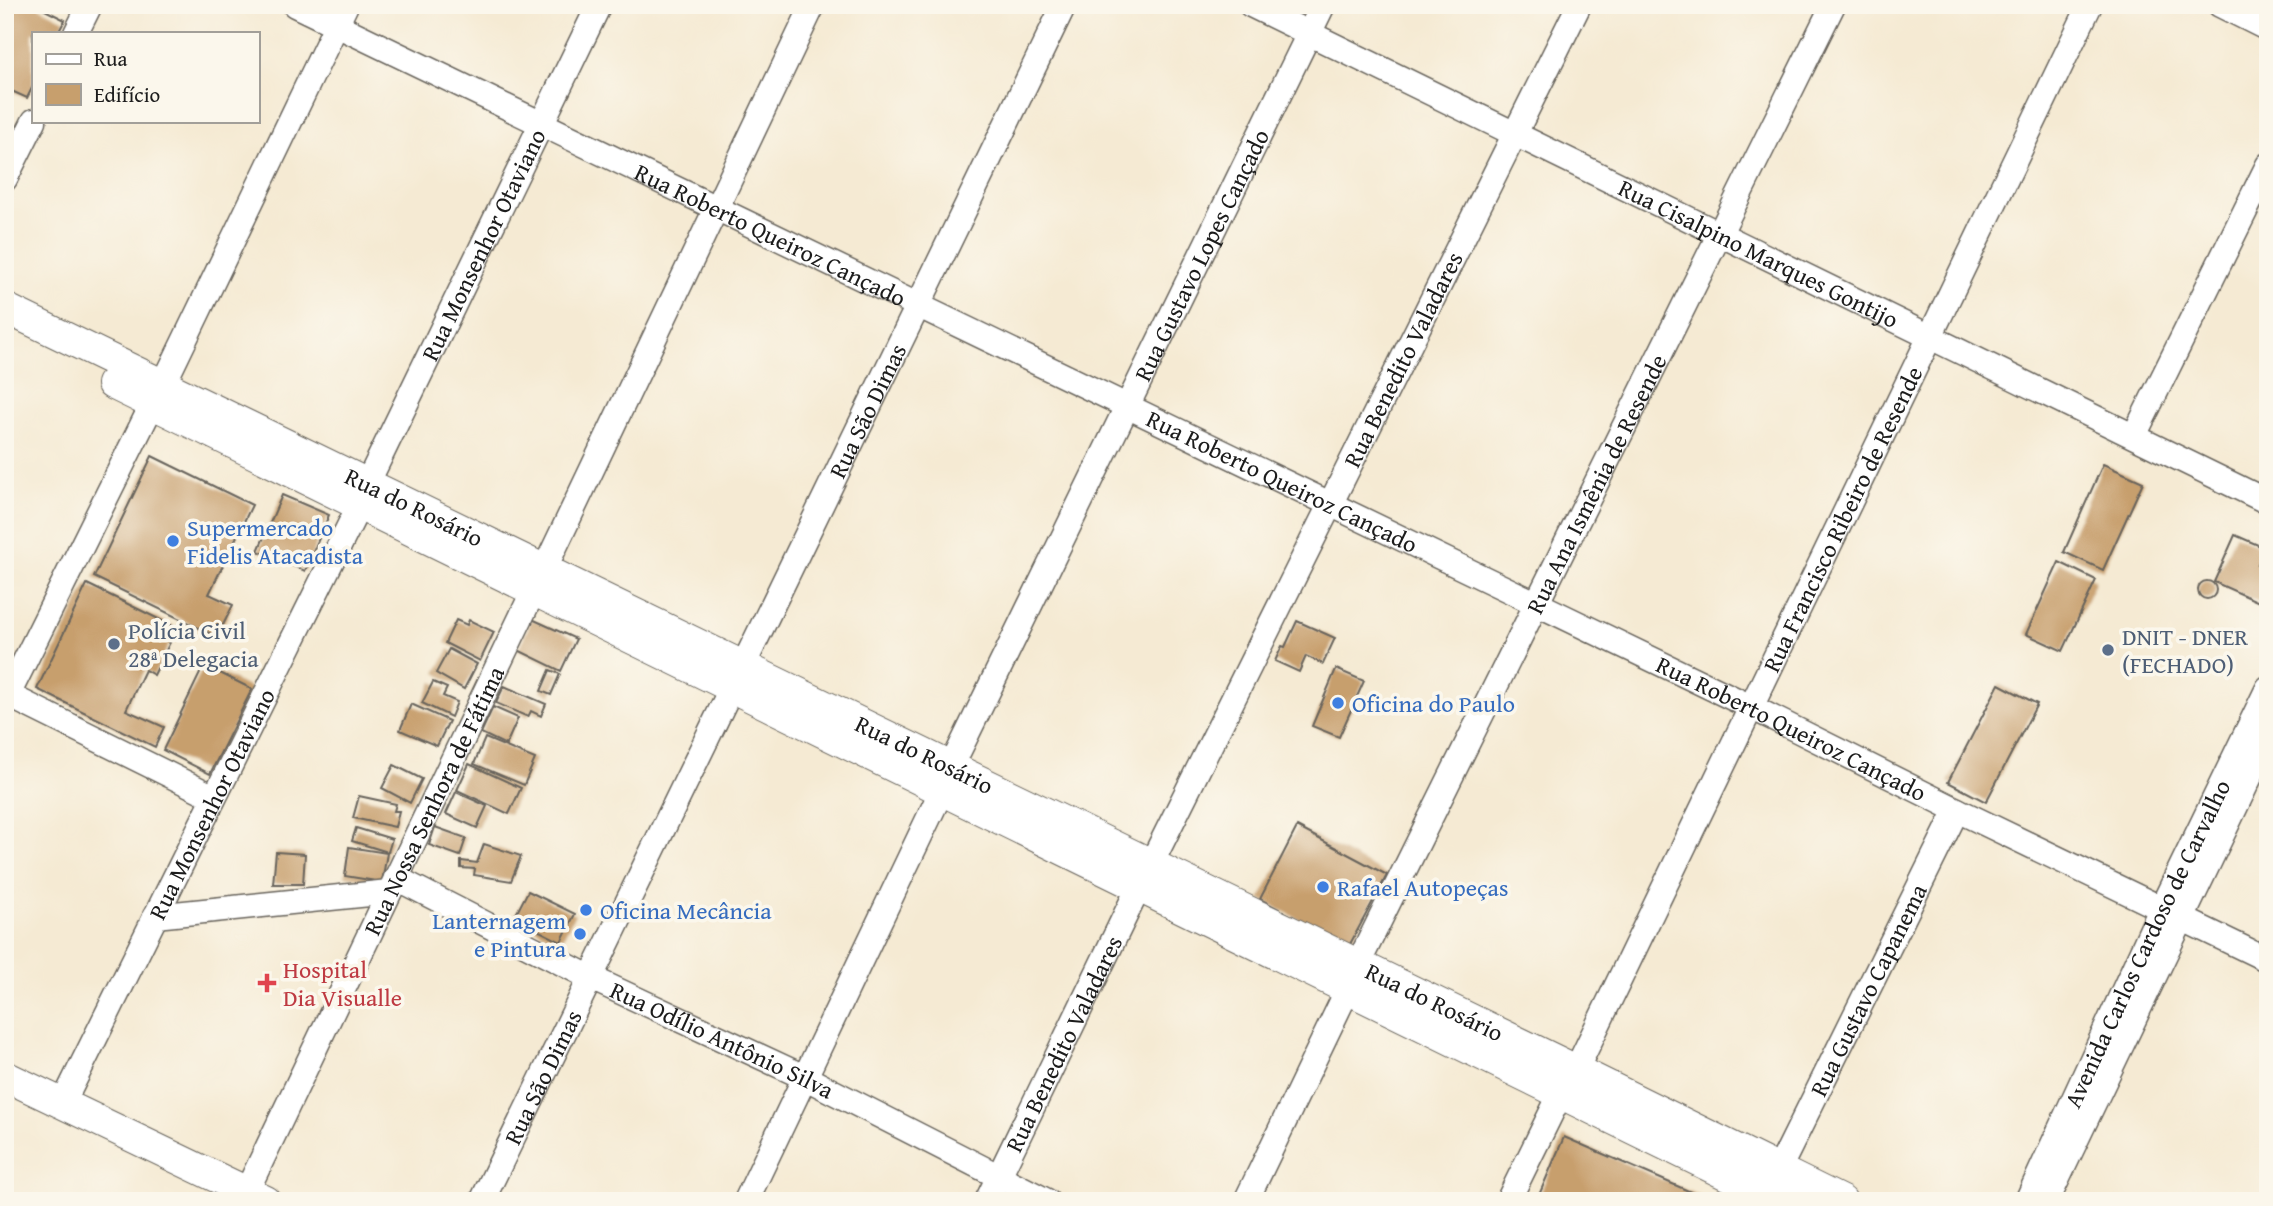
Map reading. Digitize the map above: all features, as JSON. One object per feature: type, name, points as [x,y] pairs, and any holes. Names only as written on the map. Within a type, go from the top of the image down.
[{"type":"main road","name":"Rua do Rosário","points":[[5,308],[158,394],[1568,1081],[1772,1191],[1842,1201]]},
{"type":"main road","name":"Rua do Rosário","points":[[5,331],[158,394]]},
{"type":"main road","points":[[5,1076],[251,1198]]},
{"type":"street","points":[[76,32],[90,5]]},
{"type":"street","name":"Rua Roberto Queiroz Cançado","points":[[295,5],[341,15],[541,124],[1751,707],[2268,960]]},
{"type":"street","name":"Rua Monsenhor Otaviano","points":[[63,1103],[364,494],[598,5]]},
{"type":"street","name":"Rua Nossa Senhora de Fátima","points":[[251,1198],[393,885],[813,5]]},
{"type":"street","name":"Rua São Dimas","points":[[482,1201],[1064,5]]},
{"type":"street","name":"Rua Cisalpino Marques Gontijo","points":[[1251,5],[2268,502]]},
{"type":"street","name":"Rua Gustavo Lopes Cançado","points":[[746,1201],[946,778],[1323,5]]},
{"type":"street","name":"Rua Benedito Valadares","points":[[987,1201],[1145,875],[1579,5]]},
{"type":"street","name":"Rua Ana Ismênia de Resende","points":[[1246,1201],[1353,976],[1833,5]]},
{"type":"street","name":"Rua Francisco Ribeiro de Resende","points":[[1508,1201],[1751,707],[2090,5]]},
{"type":"street","points":[[2220,5],[2268,29]]},
{"type":"street","points":[[214,797],[7,698],[158,394],[341,15]]},
{"type":"street","points":[[5,180],[34,122]]},
{"type":"street","points":[[2134,436],[2268,165]]},
{"type":"street","name":"Avenida Carlos Cardoso de Carvalho","points":[[2047,1201],[2268,688]]},
{"type":"street","name":"Avenida Carlos Cardoso de Carvalho","points":[[2027,1201],[2171,913],[2268,739]]},
{"type":"street","name":"Rua Gustavo Capanema","points":[[1772,1191],[1957,810]]},
{"type":"street","points":[[156,916],[393,885]]},
{"type":"street","name":"Rua Odílio Antônio Silva","points":[[393,885],[804,1077],[1047,1201]]},
{"type":"building","points":[[5,5],[35,5],[65,20],[59,32],[32,32],[32,88],[27,98],[5,88]]},
{"type":"building","name":"Supermercado Fidelis Atacadista","points":[[152,456],[252,505],[209,594],[233,605],[217,637],[94,577]]},
{"type":"building","points":[[2103,464],[2143,482],[2103,570],[2064,552]]},
{"type":"building","points":[[282,495],[329,515],[305,571],[258,551]]},
{"type":"building","points":[[2235,535],[2265,548],[2258,564],[2268,568],[2268,606],[2214,582]]},
{"type":"building","points":[[2059,562],[2096,580],[2063,651],[2026,634]]},
{"type":"building","points":[[2207,581],[2213,584],[2216,590],[2213,596],[2207,599],[2201,596],[2198,590],[2201,584]]},
{"type":"building","name":"Polícia Civil 28ª Delegacia","points":[[87,584],[177,628],[154,675],[145,670],[126,710],[164,727],[155,747],[37,689]]},
{"type":"building","points":[[532,619],[576,639],[561,671],[518,650]]},
{"type":"building","points":[[456,620],[467,625],[469,620],[494,632],[480,661],[445,643]]},
{"type":"building","points":[[1297,621],[1335,638],[1323,664],[1306,656],[1299,672],[1275,661]]},
{"type":"building","points":[[449,649],[477,664],[464,689],[436,673]]},
{"type":"building","points":[[204,665],[252,689],[210,774],[163,750]]},
{"type":"building","name":"Oficina do Paulo","points":[[1336,669],[1364,681],[1339,737],[1312,726]]},
{"type":"building","points":[[550,670],[560,674],[551,695],[541,691]]},
{"type":"building","points":[[433,682],[447,688],[443,696],[457,702],[451,717],[422,703]]},
{"type":"building","points":[[1999,684],[2037,704],[1986,802],[1948,782]]},
{"type":"building","points":[[504,686],[546,704],[541,716],[531,711],[528,717],[496,703]]},
{"type":"building","points":[[411,704],[449,721],[437,746],[400,730]]},
{"type":"building","points":[[493,707],[518,718],[506,745],[481,733]]},
{"type":"building","points":[[485,738],[535,759],[524,785],[474,764]]},
{"type":"building","points":[[469,764],[521,788],[509,814],[457,790]]},
{"type":"building","points":[[394,765],[422,779],[410,803],[382,788]]},
{"type":"building","points":[[456,792],[487,806],[477,828],[446,814]]},
{"type":"building","points":[[359,796],[396,804],[394,811],[399,811],[395,827],[353,818]]},
{"type":"building","points":[[435,827],[466,838],[460,856],[429,845]]},
{"type":"building","name":"Rafael Autopeças","points":[[1297,827],[1387,875],[1349,946],[1260,899]]},
{"type":"building","points":[[356,828],[392,839],[388,852],[352,841]]},
{"type":"building","points":[[484,844],[521,856],[511,881],[474,875],[475,869],[461,868],[461,861],[477,863]]},
{"type":"building","points":[[349,847],[387,853],[382,882],[345,876]]},
{"type":"building","points":[[276,852],[305,854],[303,884],[273,884]]},
{"type":"building","points":[[528,891],[575,914],[561,942],[514,918]]},
{"type":"building","points":[[1564,1137],[1711,1201],[1553,1201],[1539,1195]]},
{"type":"place","name":"Supermercado Fidelis Atacadista","points":[[173,541]]},
{"type":"place","name":"Polícia Civil 28ª Delegacia","points":[[114,644]]},
{"type":"place","name":"DNIT - DNER (FECHADO)","points":[[2108,650]]},
{"type":"place","name":"Oficina do Paulo","points":[[1338,703]]},
{"type":"place","name":"Rafael Autopeças","points":[[1323,887]]},
{"type":"place","name":"Oficina Mecância","points":[[586,910]]},
{"type":"place","name":"Lanternagem e Pintura","points":[[580,934]]},
{"type":"place","name":"Hospital Dia Visualle","points":[[267,983]]}]
